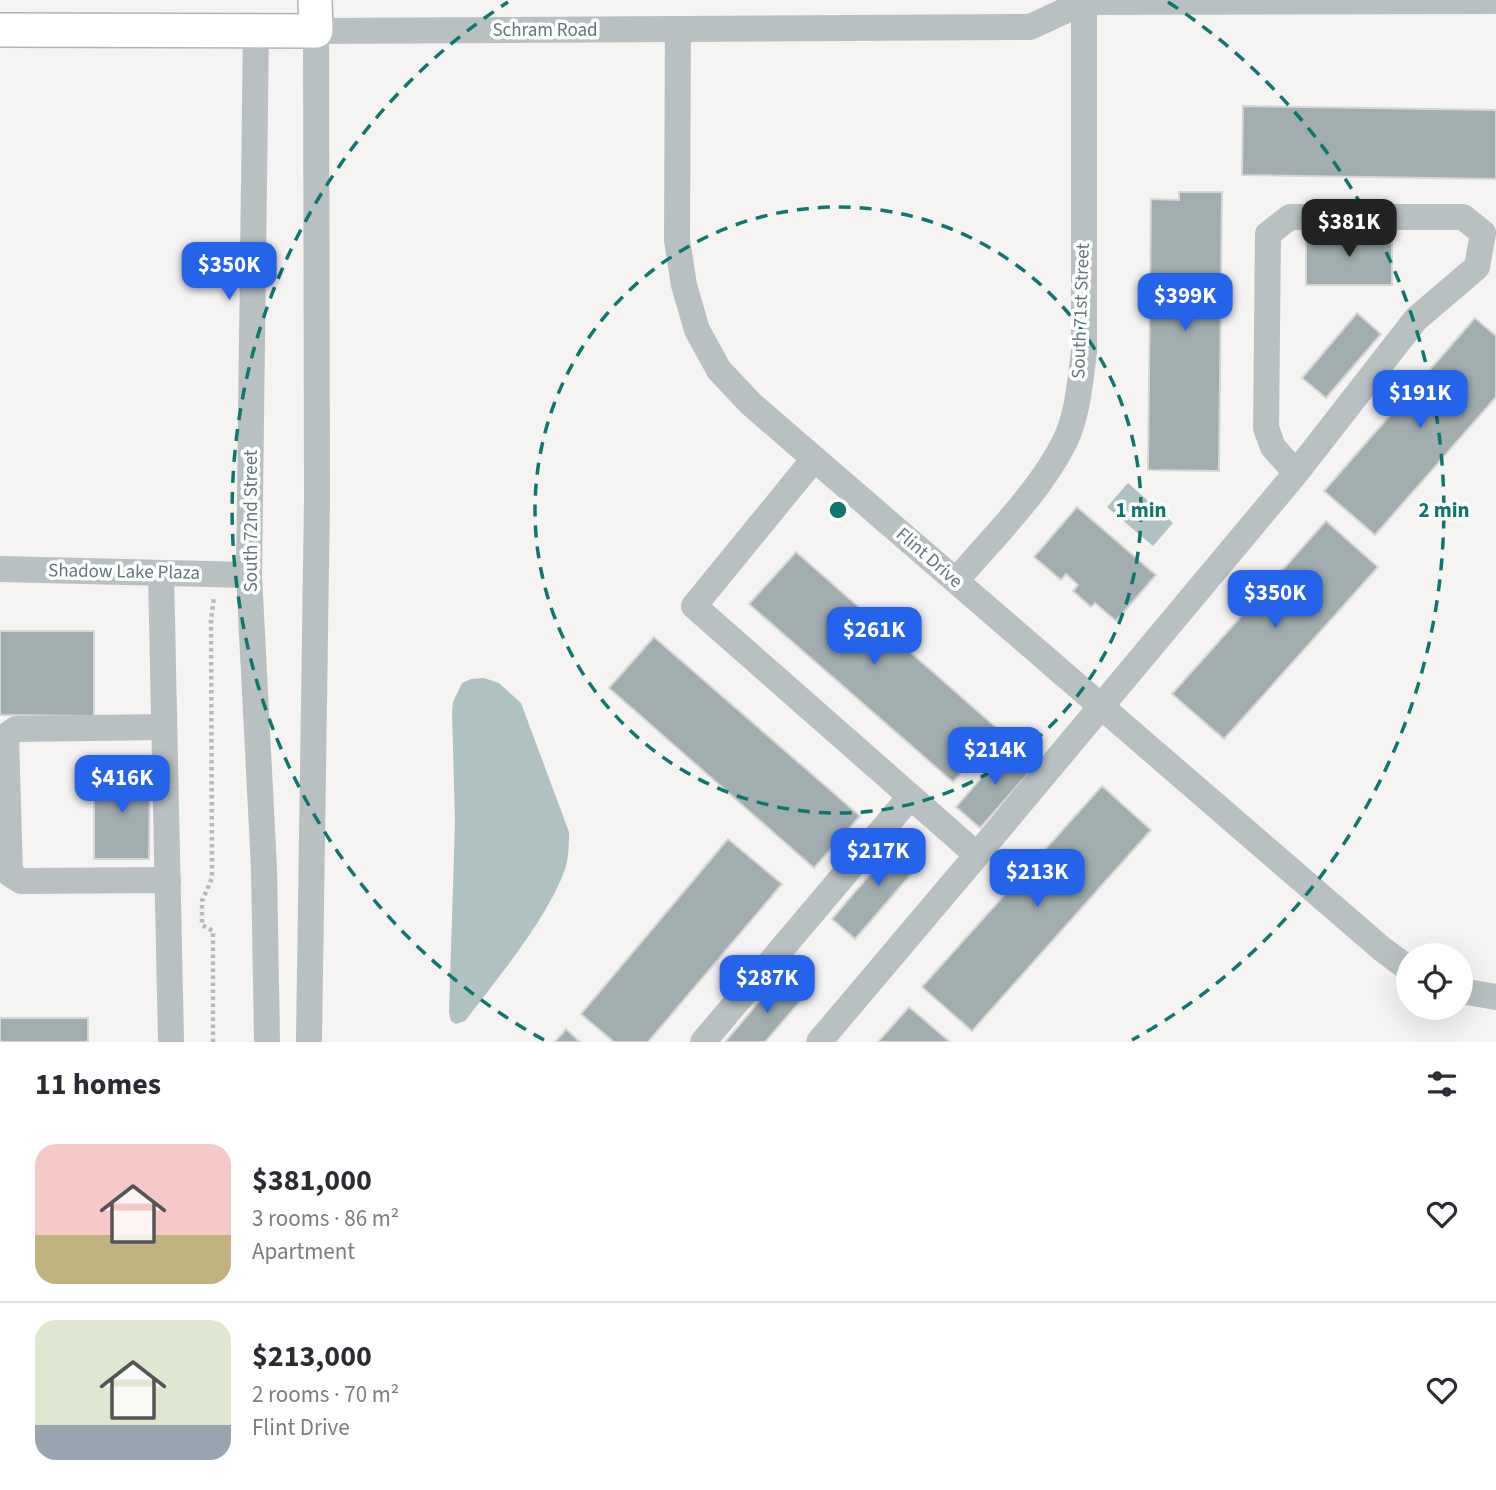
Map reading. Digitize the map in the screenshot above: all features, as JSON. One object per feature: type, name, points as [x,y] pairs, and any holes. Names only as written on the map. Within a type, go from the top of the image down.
[{"type":"main road","name":"Schram Road","points":[[0,30],[256,14],[316,15]]},
{"type":"street","name":"Schram Road","points":[[316,15],[678,29],[1030,27],[1082,1],[1496,1]]},
{"type":"street","name":"South 71st Street","points":[[956,581],[1041,478],[1065,440],[1077,398],[1084,352],[1082,1]]},
{"type":"street","name":"South 72nd Street","points":[[256,14],[249,575],[264,868],[267,1042]]},
{"type":"street","points":[[309,1042],[317,499],[316,15]]},
{"type":"street","name":"Flint Drive","points":[[678,29],[677,240],[684,285],[697,330],[719,370],[751,404],[814,459],[1396,959]]},
{"type":"street","points":[[819,1042],[1296,473],[1416,319],[1476,267],[1488,248],[1483,233],[1462,217],[1290,217],[1268,234],[1266,428],[1273,447],[1296,473]]},
{"type":"street","points":[[814,459],[694,606],[977,855]]},
{"type":"street","name":"Shadow Lake Plaza","points":[[0,569],[249,575]]},
{"type":"street","points":[[161,573],[171,1042]]},
{"type":"street","points":[[164,727],[16,729],[6,736],[10,874],[21,881],[168,880]]},
{"type":"street","points":[[703,1042],[910,797]]},
{"type":"street","points":[[1473,993],[1496,997]]},
{"type":"path","points":[[214,1042],[212,931],[202,925],[202,901],[212,878],[211,620],[217,574]]},
{"type":"shaded area","points":[[1128,483],[1173,523],[1153,546],[1107,507]]},
{"type":"shaded area","points":[[484,678],[499,683],[521,703],[569,832],[568,850],[565,869],[547,908],[465,1021],[456,1024],[451,1021],[449,1013],[455,822],[452,712],[453,702],[462,683]]},
{"type":"building","points":[[1243,106],[1496,110],[1496,179],[1242,175]]},
{"type":"building","points":[[1179,192],[1222,192],[1219,471],[1148,470],[1151,199],[1179,200]]},
{"type":"building","points":[[1306,232],[1392,233],[1392,285],[1306,285]]},
{"type":"building","points":[[1357,313],[1381,334],[1326,398],[1302,378]]},
{"type":"building","points":[[1475,318],[1496,336],[1496,397],[1375,535],[1324,491]]},
{"type":"building","points":[[1077,507],[1156,575],[1116,621],[1095,603],[1091,607],[1073,591],[1078,585],[1066,574],[1061,580],[1034,557]]},
{"type":"building","points":[[1326,521],[1378,567],[1224,739],[1172,694]]},
{"type":"building","points":[[796,552],[999,730],[953,782],[749,604]]},
{"type":"building","points":[[0,631],[94,631],[94,716],[0,715]]},
{"type":"building","points":[[654,637],[860,816],[814,868],[609,688]]},
{"type":"building","points":[[1009,746],[1034,767],[980,828],[956,807]]},
{"type":"building","points":[[94,770],[150,771],[149,859],[94,859]]},
{"type":"building","points":[[1102,786],[1151,830],[972,1031],[922,987]]},
{"type":"building","points":[[901,838],[925,858],[855,939],[832,919]]},
{"type":"building","points":[[728,839],[782,884],[648,1042],[614,1042],[581,1014]]},
{"type":"building","points":[[779,978],[803,998],[765,1042],[725,1042]]},
{"type":"building","points":[[909,1007],[950,1042],[878,1042]]},
{"type":"building","points":[[0,1018],[88,1018],[88,1042],[0,1042]]},
{"type":"building","points":[[566,1029],[580,1042],[555,1042]]}]
